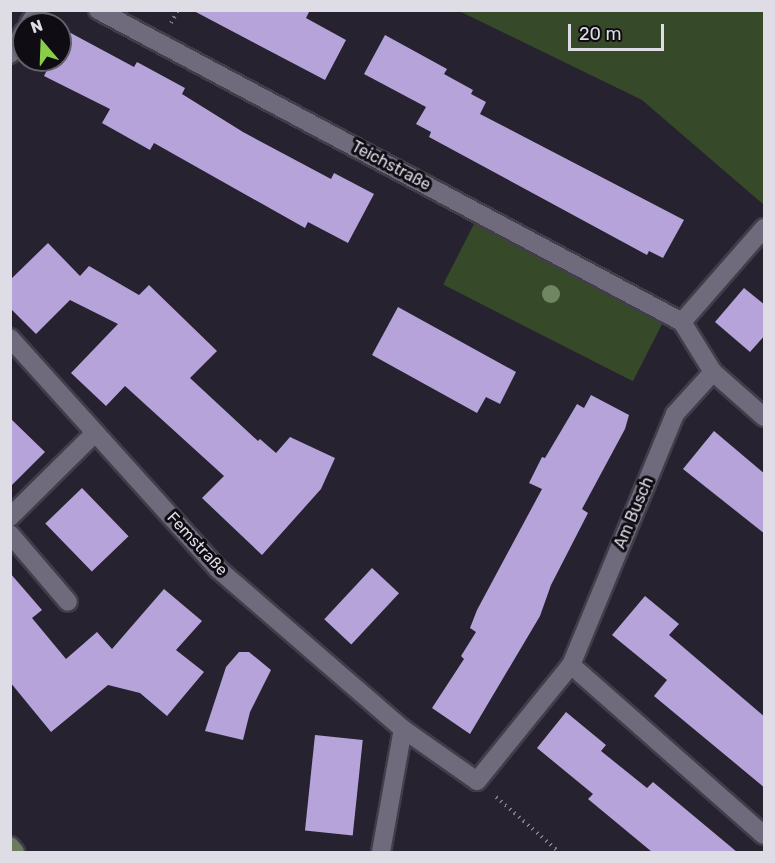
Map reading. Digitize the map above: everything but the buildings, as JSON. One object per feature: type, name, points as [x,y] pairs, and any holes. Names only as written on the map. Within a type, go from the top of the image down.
[{"type":"main road","points":[[10,846],[15,852]]},
{"type":"street","name":"Teichstraße","points":[[98,10],[682,322]]},
{"type":"street","points":[[765,228],[682,322],[713,372],[765,417]]},
{"type":"street","name":"Femstraße","points":[[10,338],[218,569],[403,729],[477,781]]},
{"type":"street","name":"Am Busch","points":[[477,781],[571,665],[675,414],[713,372]]},
{"type":"street","points":[[10,518],[95,433]]},
{"type":"street","points":[[10,534],[68,602]]},
{"type":"street","points":[[571,665],[765,835]]},
{"type":"street","points":[[381,852],[403,729]]},
{"type":"path","points":[[477,781],[559,852]]},
{"type":"green space","points":[[459,11],[764,11],[764,205],[642,100]]},
{"type":"green space","points":[[474,224],[664,321],[633,381],[443,285]]}]
